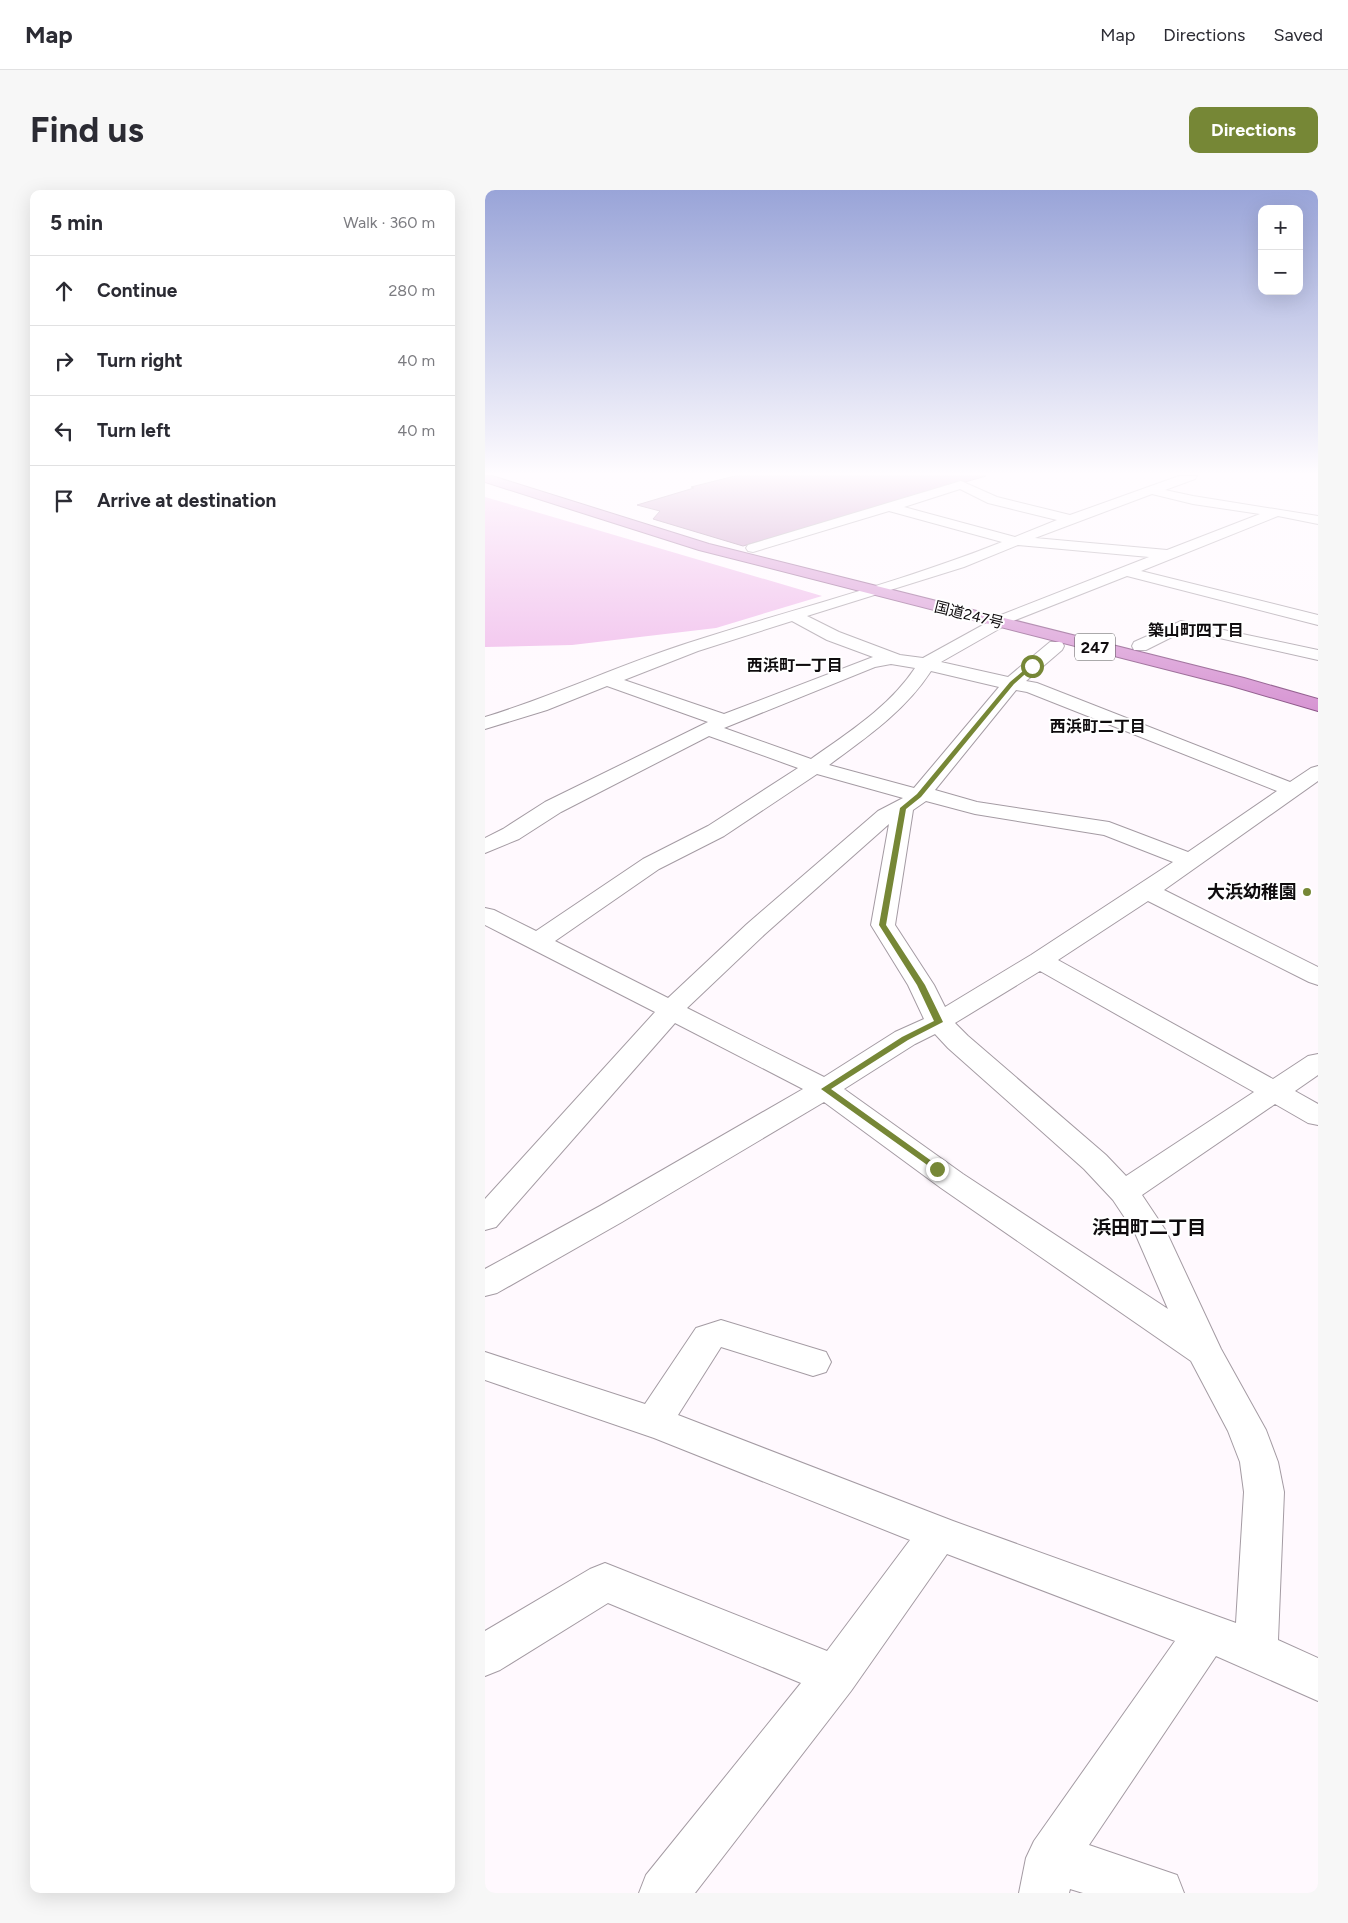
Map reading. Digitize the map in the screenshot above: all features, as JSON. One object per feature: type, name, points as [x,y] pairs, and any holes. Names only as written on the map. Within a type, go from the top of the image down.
[{"type":"highway","name":"国道247号","points":[[710,555],[1238,682],[1318,705]]},
{"type":"highway","name":"国道247号","points":[[994,625],[1056,646],[1318,718]]},
{"type":"street","points":[[485,723],[540,706],[692,647],[959,564],[980,555]]},
{"type":"street","points":[[537,942],[651,864],[716,831],[814,767],[880,718],[913,684],[926,664],[994,625],[1168,555]]},
{"type":"street","points":[[1128,572],[1318,620]]},
{"type":"street","points":[[792,615],[833,636],[893,658],[926,664],[980,678],[1031,687],[1292,790]]},
{"type":"street","points":[[1140,646],[1181,626],[1188,626],[1318,655]]},
{"type":"street","points":[[485,1219],[669,1011],[797,892],[887,816],[915,799],[1012,683],[1056,646]]},
{"type":"street","points":[[485,846],[511,834],[553,806],[715,725],[870,663],[893,658]]},
{"type":"street","points":[[607,680],[814,767],[915,799],[1109,829],[1190,861]]},
{"type":"street","points":[[485,1284],[611,1214],[825,1089],[905,1038],[939,1022],[1041,960],[1147,891],[1318,772]]},
{"type":"street","points":[[915,799],[883,925],[921,985],[939,1022],[958,1042],[1095,1162],[1123,1192],[1150,1231],[1204,1351],[1247,1430],[1259,1462],[1264,1492],[1256,1651]]},
{"type":"street","points":[[1147,891],[1318,977]]},
{"type":"street","points":[[485,916],[825,1089],[953,1181],[1204,1351]]},
{"type":"street","points":[[1041,960],[1318,1116]]},
{"type":"street","points":[[1123,1192],[1318,1062]]},
{"type":"street","points":[[653,1423],[709,1337],[721,1333],[813,1362]]},
{"type":"street","points":[[485,1366],[653,1423],[939,1533],[1207,1632],[1256,1651],[1318,1680]]},
{"type":"street","points":[[664,1893],[835,1676],[939,1533]]},
{"type":"street","points":[[485,1655],[605,1582],[835,1676]]},
{"type":"street","points":[[1159,1893],[1048,1875],[1207,1632]]},
{"type":"shaded area","points":[[485,555],[684,555],[822,596],[716,628],[572,645],[485,647]]},
{"type":"place","name":"大浜幼稚園","points":[[1307,892]]},
{"type":"district","name":"築山町四丁目","points":[[1196,630]]},
{"type":"district","name":"西浜町一丁目","points":[[795,665]]},
{"type":"district","name":"西浜町二丁目","points":[[1098,726]]},
{"type":"district","name":"浜田町二丁目","points":[[1149,1227]]},
{"type":"route","points":[[937,1169],[825,1089],[905,1038],[939,1022],[921,985],[883,925],[903,808],[919,796],[1012,683],[1032,666]]}]
